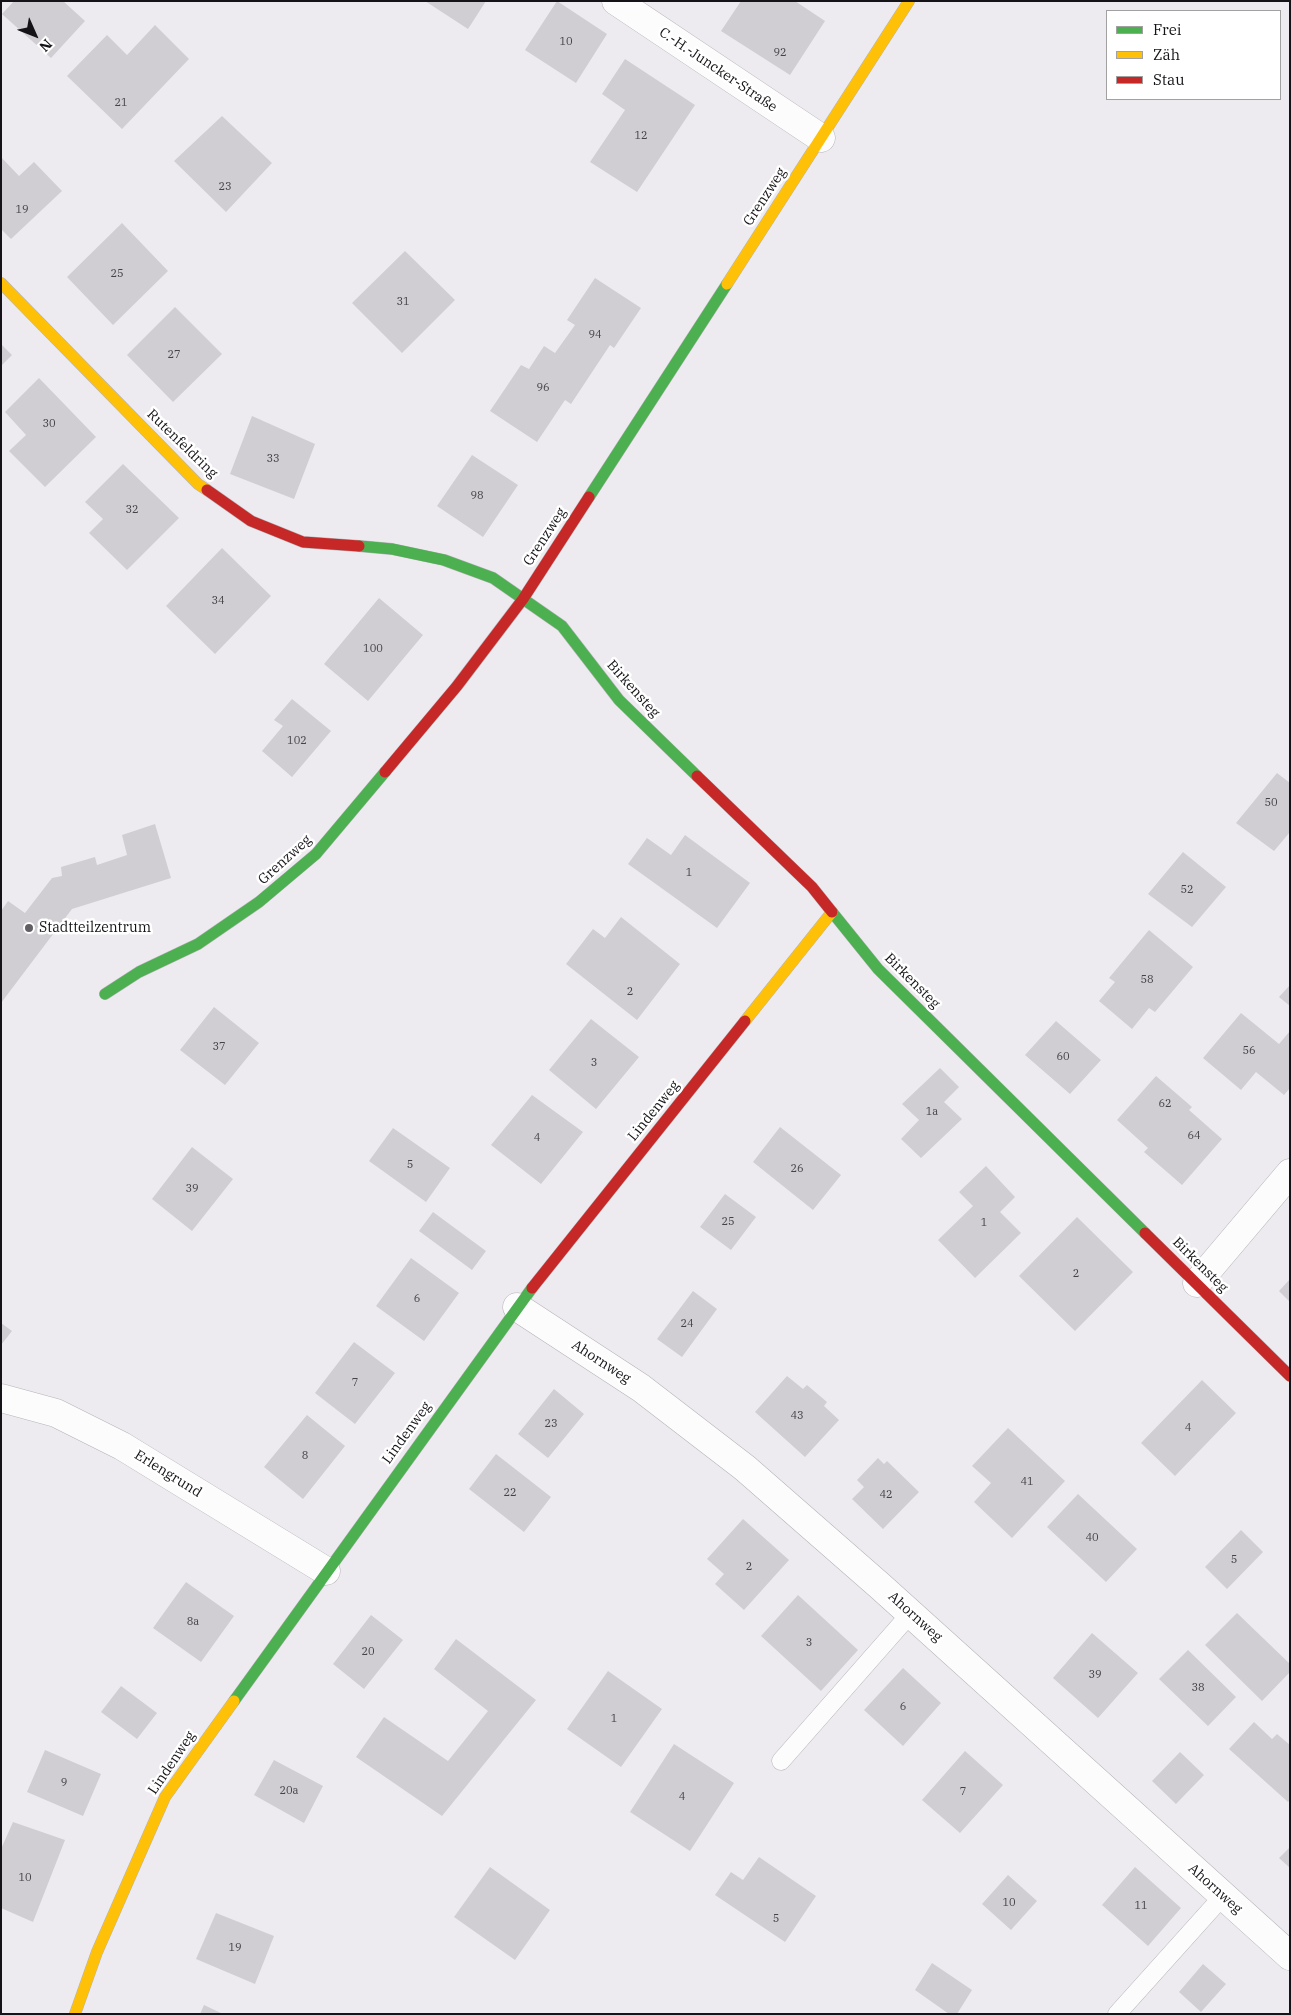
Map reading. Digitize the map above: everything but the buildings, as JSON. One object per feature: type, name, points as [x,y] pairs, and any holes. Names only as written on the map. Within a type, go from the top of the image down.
[{"type":"street","name":"C.-H.-Juncker-Straße","points":[[616,1],[821,138]]},
{"type":"street","name":"Grenzweg","points":[[105,994],[139,972],[198,944],[259,902],[316,854],[457,686],[523,599],[909,1]]},
{"type":"street","name":"Rutenfeldring","points":[[1,283],[198,484],[251,521],[303,542],[392,549],[444,560],[493,578],[523,599]]},
{"type":"street","name":"Birkensteg","points":[[523,599],[562,626],[619,700],[812,888],[878,969],[1290,1376]]},
{"type":"street","name":"Lindenweg","points":[[75,2014],[97,1952],[165,1797],[517,1307],[832,912]]},
{"type":"street","points":[[1196,1283],[1290,1172]]},
{"type":"street","name":"Ahornweg","points":[[517,1307],[641,1388],[745,1468],[911,1614],[1290,1956]]},
{"type":"street","name":"Erlengrund","points":[[1,1398],[56,1413],[122,1446],[326,1571]]},
{"type":"lane","points":[[782,1761],[911,1614]]},
{"type":"lane","points":[[1117,2014],[1223,1896]]},
{"type":"traffic: fast","points":[[589,497],[727,284]]},
{"type":"traffic: fast","points":[[359,546],[392,549],[444,560],[493,578],[562,626],[619,700],[697,776]]},
{"type":"traffic: fast","points":[[105,994],[139,972],[198,944],[259,902],[316,854],[385,772]]},
{"type":"traffic: fast","points":[[832,912],[878,969],[1145,1233]]},
{"type":"traffic: fast","points":[[234,1701],[532,1288]]},
{"type":"traffic: slow","points":[[727,284],[909,1]]},
{"type":"traffic: slow","points":[[1,283],[198,484],[207,490]]},
{"type":"traffic: slow","points":[[745,1021],[832,912]]},
{"type":"traffic: slow","points":[[75,2014],[97,1952],[165,1797],[234,1701]]},
{"type":"traffic: jam","points":[[207,490],[251,521],[303,542],[359,546]]},
{"type":"traffic: jam","points":[[385,772],[457,686],[523,599],[589,497]]},
{"type":"traffic: jam","points":[[697,776],[812,887],[832,912]]},
{"type":"traffic: jam","points":[[532,1288],[745,1021]]},
{"type":"traffic: jam","points":[[1145,1233],[1290,1376]]},
{"type":"place","name":"Stadtteilzentrum","points":[[29,928]]}]
